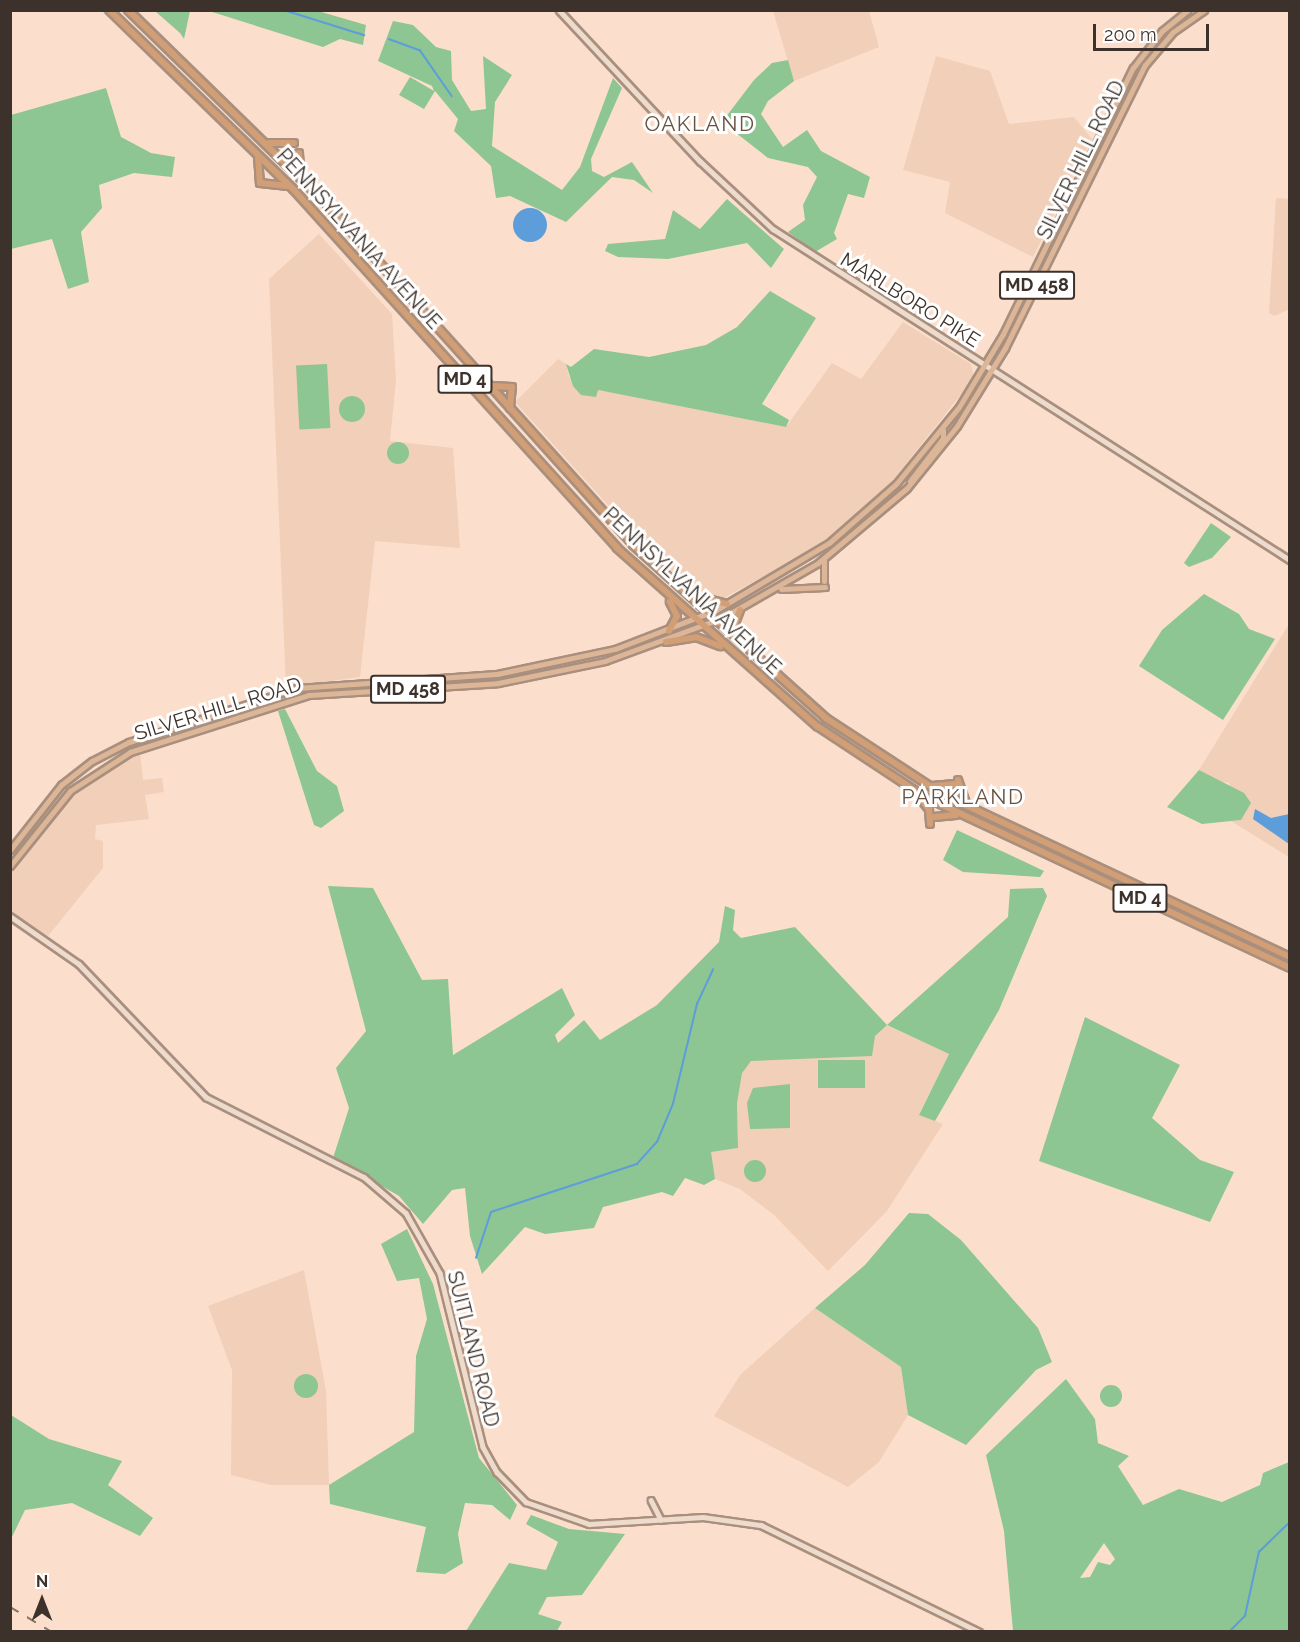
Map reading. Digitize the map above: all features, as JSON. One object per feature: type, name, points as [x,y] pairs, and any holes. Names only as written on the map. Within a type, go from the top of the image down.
[{"type":"highway","name":"PENNSYLVANIA AVENUE","points":[[109,10],[293,189],[588,518],[662,591],[828,735],[911,790],[1290,968]]},
{"type":"highway","name":"PENNSYLVANIA AVENUE","points":[[128,10],[302,178],[511,411],[668,578],[849,737],[922,783],[968,806],[1290,957]]},
{"type":"highway","points":[[265,140],[281,146],[294,143]]},
{"type":"highway","points":[[253,148],[262,165],[261,183],[279,181],[293,189]]},
{"type":"highway","points":[[299,153],[302,178]]},
{"type":"highway","points":[[485,382],[499,390],[512,387],[508,400],[511,411]]},
{"type":"highway","points":[[668,578],[702,601],[727,604]]},
{"type":"highway","points":[[662,591],[676,613],[669,631]]},
{"type":"highway","points":[[740,610],[734,628],[750,652]]},
{"type":"highway","points":[[666,642],[696,636],[731,651]]},
{"type":"highway","points":[[922,783],[942,788],[956,782],[968,806]]},
{"type":"highway","points":[[911,790],[928,807],[930,824]]},
{"type":"highway","points":[[934,817],[945,813],[970,819]]},
{"type":"main road","name":"MARLBORO PIKE","points":[[559,10],[756,214],[826,265],[987,365],[1290,560]]},
{"type":"main road","name":"SILVER HILL ROAD","points":[[10,850],[54,792],[85,765],[113,749],[213,713],[320,684],[535,668],[669,631],[727,604],[838,537],[885,495],[943,430],[987,365],[1120,91],[1167,26],[1188,10]]},
{"type":"main road","name":"SILVER HILL ROAD","points":[[10,866],[70,791],[100,766],[135,750],[312,695],[498,683],[596,664],[666,642],[740,610],[824,559],[907,488],[994,370],[1138,77],[1173,32],[1204,10]]},
{"type":"main road","points":[[907,488],[943,438],[943,430]]},
{"type":"main road","points":[[776,590],[824,584],[824,559]]},
{"type":"main road","name":"SUITLAND ROAD","points":[[10,916],[79,963],[206,1097],[364,1177],[406,1213],[440,1273],[483,1447],[509,1487],[526,1502],[569,1522],[720,1518],[770,1528],[980,1632]]},
{"type":"main road","points":[[651,1500],[661,1520]]},
{"type":"shaded area","points":[[773,11],[869,11],[879,47],[794,81]]},
{"type":"shaded area","points":[[936,56],[990,71],[1009,124],[1074,117],[1092,139],[1033,257],[945,213],[950,182],[903,170]]},
{"type":"shaded area","points":[[1276,198],[1289,199],[1290,309],[1274,316],[1269,313]]},
{"type":"shaded area","points":[[319,234],[392,314],[396,380],[390,441],[453,448],[460,548],[375,541],[360,677],[286,687],[269,279]]},
{"type":"shaded area","points":[[903,322],[971,364],[974,378],[890,484],[819,546],[720,600],[698,595],[643,544],[515,402],[558,359],[566,364],[569,377],[598,390],[786,427],[832,363],[861,379]]},
{"type":"shaded area","points":[[1289,624],[1289,857],[1231,821],[1241,820],[1229,783],[1212,780],[1199,770]]},
{"type":"shaded area","points":[[140,753],[143,780],[162,778],[164,792],[145,795],[149,819],[96,825],[95,839],[103,841],[103,868],[48,936],[11,912],[11,872],[73,792],[109,766]]},
{"type":"shaded area","points":[[886,1025],[949,1054],[919,1114],[943,1124],[887,1211],[828,1271],[774,1215],[740,1189],[715,1179],[710,1151],[738,1148],[737,1103],[741,1073],[751,1061],[875,1036]]},
{"type":"shaded area","points":[[304,1270],[326,1391],[329,1485],[271,1485],[231,1475],[232,1370],[208,1306]]},
{"type":"shaded area","points":[[815,1308],[901,1367],[908,1415],[879,1462],[848,1487],[714,1416],[741,1374]]},
{"type":"green space","points":[[155,11],[190,11],[184,39],[180,33]]},
{"type":"green space","points":[[209,11],[318,11],[366,25],[363,45],[340,39],[323,47]]},
{"type":"green space","points":[[393,21],[413,25],[436,47],[451,51],[452,80],[471,111],[486,109],[483,56],[512,75],[495,102],[492,146],[562,190],[580,167],[613,78],[622,88],[591,159],[592,171],[604,177],[632,162],[653,193],[634,180],[612,177],[566,222],[510,196],[496,198],[491,166],[454,131],[458,119],[435,91],[424,109],[399,95],[410,77],[434,91],[432,86],[378,61]]},
{"type":"green space","points":[[788,60],[794,81],[768,101],[761,114],[783,147],[807,130],[821,151],[870,177],[864,198],[848,194],[834,233],[837,239],[815,252],[788,232],[805,220],[803,205],[817,177],[808,167],[768,158],[722,122],[754,80],[772,63]]},
{"type":"green space","points":[[106,88],[121,137],[151,153],[175,157],[172,177],[134,173],[99,185],[102,208],[81,232],[89,282],[68,289],[52,239],[11,249],[11,115]]},
{"type":"green space","points":[[727,199],[784,249],[771,268],[747,243],[668,259],[618,257],[605,251],[608,244],[665,239],[673,210],[700,229]]},
{"type":"green space","points":[[770,291],[816,318],[762,404],[789,420],[786,427],[598,390],[596,397],[581,395],[573,386],[566,364],[571,367],[594,349],[649,357],[706,345],[737,327]]},
{"type":"green space","points":[[327,364],[330,428],[299,430],[296,366]]},
{"type":"green space","points":[[352,396],[361,400],[365,409],[361,418],[352,422],[343,418],[339,409],[343,400]]},
{"type":"green space","points":[[398,442],[406,445],[409,453],[406,461],[398,464],[390,461],[387,453],[390,445]]},
{"type":"green space","points":[[1211,523],[1231,537],[1212,558],[1189,567],[1184,563]]},
{"type":"green space","points":[[1204,594],[1239,614],[1249,629],[1275,639],[1223,720],[1139,666],[1162,630]]},
{"type":"green space","points":[[285,709],[317,771],[337,786],[344,811],[321,828],[314,825],[278,711]]},
{"type":"green space","points":[[1199,770],[1244,793],[1251,803],[1241,820],[1202,824],[1167,807]]},
{"type":"green space","points":[[957,830],[1044,871],[1040,877],[963,872],[943,860]]},
{"type":"green space","points":[[328,886],[373,888],[422,980],[448,979],[453,1055],[562,988],[575,1015],[555,1035],[558,1043],[584,1020],[600,1040],[657,1005],[719,942],[725,906],[735,910],[733,930],[741,938],[795,927],[887,1025],[875,1036],[872,1056],[751,1061],[742,1073],[737,1103],[738,1148],[711,1152],[715,1179],[704,1185],[685,1178],[673,1196],[662,1192],[603,1207],[594,1228],[545,1234],[525,1227],[482,1274],[470,1236],[465,1188],[452,1190],[423,1224],[399,1196],[333,1158],[349,1108],[336,1068],[366,1031]]},
{"type":"green space","points":[[1043,888],[1047,896],[999,1010],[935,1121],[919,1115],[949,1054],[887,1025],[1008,917],[1010,889]]},
{"type":"green space","points":[[1085,1017],[1180,1065],[1152,1118],[1200,1160],[1234,1172],[1210,1222],[1039,1161]]},
{"type":"green space","points":[[818,1060],[865,1060],[865,1088],[818,1088]]},
{"type":"green space","points":[[790,1084],[790,1128],[750,1129],[747,1103],[753,1088]]},
{"type":"green space","points":[[755,1160],[763,1163],[766,1171],[763,1179],[755,1182],[747,1179],[744,1171],[747,1163]]},
{"type":"green space","points":[[909,1213],[928,1214],[961,1240],[1038,1328],[1052,1362],[1036,1370],[966,1445],[908,1415],[901,1367],[815,1308],[865,1265]]},
{"type":"green space","points":[[407,1229],[433,1284],[479,1458],[517,1505],[510,1520],[492,1505],[465,1503],[458,1534],[463,1563],[445,1574],[416,1572],[426,1527],[330,1504],[329,1485],[414,1432],[416,1356],[427,1319],[419,1278],[397,1281],[381,1244]]},
{"type":"green space","points":[[306,1374],[314,1378],[318,1386],[314,1394],[306,1398],[298,1394],[294,1386],[298,1378]]},
{"type":"green space","points":[[1066,1379],[1095,1419],[1098,1443],[1129,1456],[1118,1466],[1143,1505],[1179,1489],[1222,1502],[1260,1485],[1263,1473],[1289,1462],[1289,1631],[1013,1631],[1004,1531],[986,1455]],"holes":[[[1104,1543],[1115,1559],[1110,1565],[1098,1562],[1090,1577],[1080,1578]]]},
{"type":"green space","points":[[1111,1385],[1119,1388],[1122,1396],[1119,1404],[1111,1407],[1103,1404],[1100,1396],[1103,1388]]},
{"type":"green space","points":[[11,1415],[49,1439],[122,1461],[108,1485],[153,1518],[140,1536],[72,1503],[25,1510],[11,1539]]},
{"type":"green space","points":[[531,1515],[569,1529],[625,1534],[582,1595],[547,1597],[538,1614],[562,1622],[557,1631],[466,1631],[509,1563],[546,1570],[558,1542],[526,1524]]},
{"type":"water","points":[[530,208],[542,213],[547,225],[542,237],[530,242],[518,237],[513,225],[518,213]]},
{"type":"water","points":[[1255,809],[1271,818],[1289,814],[1289,844],[1253,819]]},
{"type":"waterway","points":[[284,10],[364,35]]},
{"type":"waterway","points":[[389,39],[420,50],[452,96]]},
{"type":"waterway","points":[[476,1258],[491,1212],[637,1164],[657,1142],[673,1104],[697,1004],[713,969]]},
{"type":"waterway","points":[[1229,1632],[1245,1616],[1259,1552],[1290,1522]]},
{"type":"railway","points":[[10,1607],[52,1632]]},
{"type":"district","name":"OAKLAND","points":[[700,124]]},
{"type":"district","name":"PARKLAND","points":[[963,797]]}]
